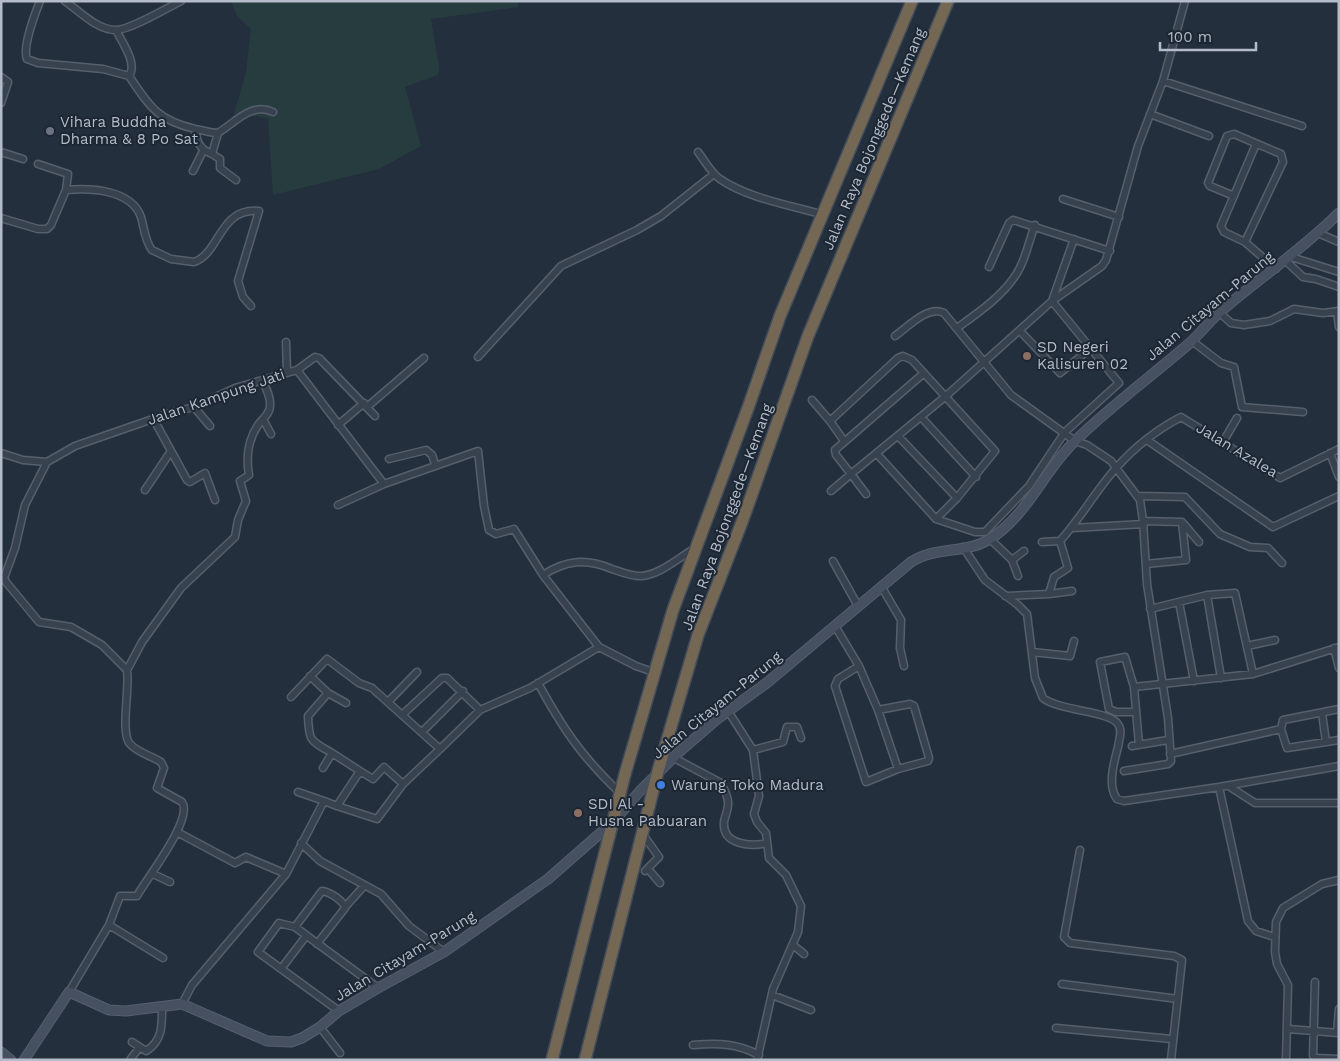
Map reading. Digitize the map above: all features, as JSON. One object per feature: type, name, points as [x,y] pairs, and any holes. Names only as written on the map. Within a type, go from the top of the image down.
[{"type":"highway","name":"Jalan Raya Bojonggede—Kemang","points":[[552,1060],[653,672],[673,610],[780,316],[824,215],[912,1]]},
{"type":"highway","name":"Jalan Raya Bojonggede—Kemang","points":[[585,1060],[658,771],[698,635],[742,522],[808,336],[948,1]]},
{"type":"main road","name":"Jalan Citayam-Parung","points":[[69,992],[109,1010],[126,1012],[182,1004],[273,1042],[291,1042],[320,1027],[339,1011],[378,988],[444,952],[548,879],[613,822],[658,771],[728,711],[768,682],[881,586],[923,554],[963,547],[990,539],[1023,508],[1058,458],[1075,441],[1136,386],[1192,341],[1220,313],[1289,259],[1339,212]]},
{"type":"main road","points":[[24,1060],[69,992]]},
{"type":"main road","points":[[1,1052],[11,1060]]},
{"type":"street","points":[[40,1],[28,43],[27,59],[38,63],[103,69],[129,76],[157,114],[176,124],[218,133]]},
{"type":"street","points":[[64,1],[94,22],[116,30],[140,22],[182,1]]},
{"type":"street","points":[[831,491],[946,396],[1020,332],[1052,301],[1102,266],[1110,251],[1138,146],[1163,82],[1185,1]]},
{"type":"street","points":[[116,30],[132,64],[132,71],[129,76]]},
{"type":"street","points":[[1,77],[8,82],[1,103]]},
{"type":"street","points":[[1163,82],[1302,126]]},
{"type":"street","points":[[212,154],[218,133],[248,111],[261,108],[273,112]]},
{"type":"street","points":[[1150,114],[1209,136]]},
{"type":"street","points":[[195,129],[197,140],[203,151],[220,159],[220,168],[236,180]]},
{"type":"street","points":[[1234,196],[1210,186],[1208,183],[1226,138],[1234,134],[1279,152],[1283,160],[1245,242]]},
{"type":"street","points":[[1256,144],[1221,228],[1245,242],[1276,269]]},
{"type":"street","points":[[193,171],[203,151]]},
{"type":"street","points":[[1,152],[23,159]]},
{"type":"street","points":[[698,152],[714,174],[724,182],[746,192],[824,215]]},
{"type":"street","points":[[1,218],[38,229],[47,229],[51,225],[66,190],[68,174],[38,164]]},
{"type":"street","points":[[478,357],[561,266],[653,221],[714,174]]},
{"type":"street","points":[[66,190],[97,190],[129,202],[139,212],[149,247],[156,253],[180,262],[197,262],[232,219],[246,211],[259,211],[238,281],[243,297],[251,306]]},
{"type":"street","points":[[1063,199],[1119,217]]},
{"type":"street","points":[[989,267],[1011,221],[1021,220],[1110,251]]},
{"type":"street","points":[[957,328],[990,302],[1013,278],[1020,268],[1035,225]]},
{"type":"street","points":[[1318,233],[1339,242]]},
{"type":"street","points":[[1052,301],[1074,238]]},
{"type":"street","points":[[1289,259],[1339,272]]},
{"type":"street","points":[[1289,259],[1303,277],[1316,278],[1339,287]]},
{"type":"street","points":[[877,454],[936,519],[975,532],[984,532],[1029,486],[1065,432],[1119,384],[1052,301]]},
{"type":"street","points":[[1220,313],[1231,323],[1244,325],[1278,319],[1294,309],[1309,312],[1338,311],[1339,327]]},
{"type":"street","points":[[895,336],[934,311],[944,313],[999,383],[1017,401],[1065,432],[1075,441],[1099,452],[1117,467],[1138,496],[1144,523],[1150,610],[1168,718],[1170,754],[1169,764],[1124,771]]},
{"type":"street","points":[[1020,332],[1060,373],[1091,348]]},
{"type":"street","points":[[1192,341],[1221,363],[1235,369],[1242,407],[1303,412]]},
{"type":"street","points":[[286,342],[287,374]]},
{"type":"street","points":[[830,421],[898,358],[903,356],[910,358],[995,450],[976,477],[936,519]]},
{"type":"street","points":[[297,370],[317,357],[375,416]]},
{"type":"street","points":[[338,425],[424,358]]},
{"type":"street","name":"Jalan Kampung Jati","points":[[47,462],[75,446],[153,418],[194,407],[218,395],[297,370],[384,484]]},
{"type":"street","points":[[866,494],[835,453],[844,440],[924,373]]},
{"type":"street","points":[[69,992],[110,925],[120,896],[136,897],[153,874],[177,832],[185,808],[180,800],[161,792],[157,788],[164,768],[163,763],[131,746],[126,738],[127,670],[146,636],[181,588],[236,534],[238,520],[246,498],[240,481],[249,474],[247,462],[251,442],[263,419],[269,412],[270,403],[262,380]]},
{"type":"street","points":[[812,400],[844,440]]},
{"type":"street","points":[[194,407],[210,426]]},
{"type":"street","points":[[921,417],[976,477]]},
{"type":"street","name":"Jalan Azalea","points":[[1060,541],[1072,528],[1117,467],[1147,440],[1181,417],[1280,478],[1339,449]]},
{"type":"street","points":[[153,418],[186,480],[190,482],[205,474],[215,500]]},
{"type":"street","points":[[1223,442],[1237,418]]},
{"type":"street","points":[[263,419],[271,434]]},
{"type":"street","points":[[898,436],[957,498]]},
{"type":"street","points":[[1147,440],[1273,527],[1339,496]]},
{"type":"street","points":[[389,459],[426,450],[432,454],[435,464]]},
{"type":"street","points":[[145,490],[171,451]]},
{"type":"street","points":[[338,505],[435,464],[478,451],[487,526],[496,534],[514,529],[543,575],[599,647],[626,662],[653,672]]},
{"type":"street","points":[[1,453],[23,460],[47,462],[25,505],[15,548],[3,579],[39,622],[71,627],[102,645],[127,670]]},
{"type":"street","points":[[1330,453],[1339,476]]},
{"type":"street","points":[[1138,496],[1184,497],[1220,534],[1248,547],[1268,548],[1282,563]]},
{"type":"street","points":[[1072,528],[1182,522]]},
{"type":"street","points":[[1182,522],[1199,542]]},
{"type":"street","points":[[1146,564],[1186,560],[1182,522]]},
{"type":"street","points":[[990,539],[1012,560],[1018,576]]},
{"type":"street","points":[[1042,542],[1060,541],[1068,568],[1054,577],[1049,594]]},
{"type":"street","points":[[963,547],[985,580],[1027,614],[1035,678],[1044,699],[1083,712],[1108,717],[1118,724],[1121,732],[1113,769],[1113,788],[1118,799],[1124,801],[1230,787],[1339,766]]},
{"type":"street","points":[[543,575],[557,566],[578,561],[591,562],[630,575],[642,576],[653,573],[696,549]]},
{"type":"street","points":[[1012,560],[1024,551]]},
{"type":"street","points":[[834,561],[858,606]]},
{"type":"street","points":[[881,586],[901,620],[900,648],[904,666]]},
{"type":"street","points":[[1005,596],[1049,594],[1072,590]]},
{"type":"street","points":[[1150,610],[1207,595],[1236,593],[1253,674]]},
{"type":"street","points":[[1207,595],[1221,678]]},
{"type":"street","points":[[1179,602],[1194,682]]},
{"type":"street","points":[[835,626],[859,666],[878,710],[898,769]]},
{"type":"street","points":[[1247,646],[1275,640]]},
{"type":"street","points":[[1032,652],[1070,656],[1074,641]]},
{"type":"street","points":[[298,792],[377,819],[402,784],[480,710],[538,683],[599,647]]},
{"type":"street","points":[[1134,687],[1163,683],[1194,682],[1253,674],[1336,647],[1339,668]]},
{"type":"street","points":[[1136,712],[1116,712],[1110,708],[1100,662],[1125,657],[1134,687],[1139,745]]},
{"type":"street","points":[[291,697],[327,659],[360,683],[372,688],[440,750]]},
{"type":"street","points":[[859,666],[838,679],[835,686],[866,782],[898,769],[928,761],[929,758],[916,708],[910,704],[878,710]]},
{"type":"street","points":[[388,702],[418,672]]},
{"type":"street","points":[[310,676],[328,693],[346,703]]},
{"type":"street","points":[[402,715],[442,678],[447,678],[480,710]]},
{"type":"street","points":[[538,683],[570,738],[599,773],[621,794]]},
{"type":"street","points":[[422,732],[463,692]]},
{"type":"street","points":[[328,693],[308,716],[311,741],[373,778],[384,767],[402,784]]},
{"type":"street","points":[[1339,709],[1282,720],[1282,729],[1287,748],[1339,740]]},
{"type":"street","points":[[693,1045],[716,1043],[735,1045],[758,1057],[776,980],[793,945],[801,919],[801,906],[786,875],[771,862],[766,833],[757,822],[754,814],[759,796],[753,750],[728,711]]},
{"type":"street","points":[[1322,713],[1326,742]]},
{"type":"street","points":[[753,750],[783,742],[787,727],[797,727],[801,738]]},
{"type":"street","points":[[1170,754],[1282,729]]},
{"type":"street","points":[[1132,746],[1168,740]]},
{"type":"street","points":[[323,768],[332,754]]},
{"type":"street","points":[[674,758],[721,783],[728,802],[724,823],[728,836],[741,844],[756,846],[767,843]]},
{"type":"street","points":[[338,806],[360,771]]},
{"type":"street","points":[[1219,787],[1248,921],[1252,928],[1274,937]]},
{"type":"street","points":[[1230,787],[1255,804],[1339,803]]},
{"type":"street","points":[[182,1004],[197,978],[286,874],[317,818],[324,801]]},
{"type":"street","points":[[177,832],[232,862],[237,863],[246,857],[286,874]]},
{"type":"street","points":[[642,833],[659,857],[647,870],[660,883]]},
{"type":"street","points":[[302,843],[320,861],[381,894],[409,926],[444,952]]},
{"type":"street","points":[[1080,850],[1063,932],[1065,940],[1084,946],[1178,957],[1183,962],[1172,1039],[1171,1060]]},
{"type":"street","points":[[153,874],[170,882]]},
{"type":"street","points":[[1286,1060],[1288,985],[1277,964],[1274,937],[1276,922],[1283,908],[1322,884],[1339,880]]},
{"type":"street","points":[[317,944],[363,887]]},
{"type":"street","points":[[294,927],[322,892],[331,894],[346,906]]},
{"type":"street","points":[[339,1011],[260,955],[258,949],[279,923],[294,927],[378,988]]},
{"type":"street","points":[[110,925],[163,958]]},
{"type":"street","points":[[281,969],[306,936]]},
{"type":"street","points":[[793,945],[800,948],[804,954]]},
{"type":"street","points":[[1315,982],[1314,1057],[1339,1059]]},
{"type":"street","points":[[1062,984],[1178,999]]},
{"type":"street","points":[[772,995],[812,1010]]},
{"type":"street","points":[[132,1042],[139,1048],[148,1050],[160,1036],[162,1006]]},
{"type":"street","points":[[1288,1029],[1338,1033],[1339,1009]]},
{"type":"street","points":[[320,1027],[340,1053]]},
{"type":"street","points":[[1056,1028],[1172,1039]]},
{"type":"street","points":[[130,1060],[139,1048]]},
{"type":"green space","points":[[231,1],[517,1],[519,7],[431,19],[439,68],[438,75],[405,87],[421,146],[379,169],[273,195],[268,118],[234,114],[246,72],[251,29],[237,16]]},
{"type":"place","name":"Vihara Buddha Dharma & 8 Po Sat","points":[[50,131]]},
{"type":"place","name":"SD Negeri Kalisuren 02","points":[[1027,356]]},
{"type":"place","name":"Warung Toko Madura","points":[[661,785]]},
{"type":"place","name":"SDI Al - Husna Pabuaran","points":[[578,813]]}]
